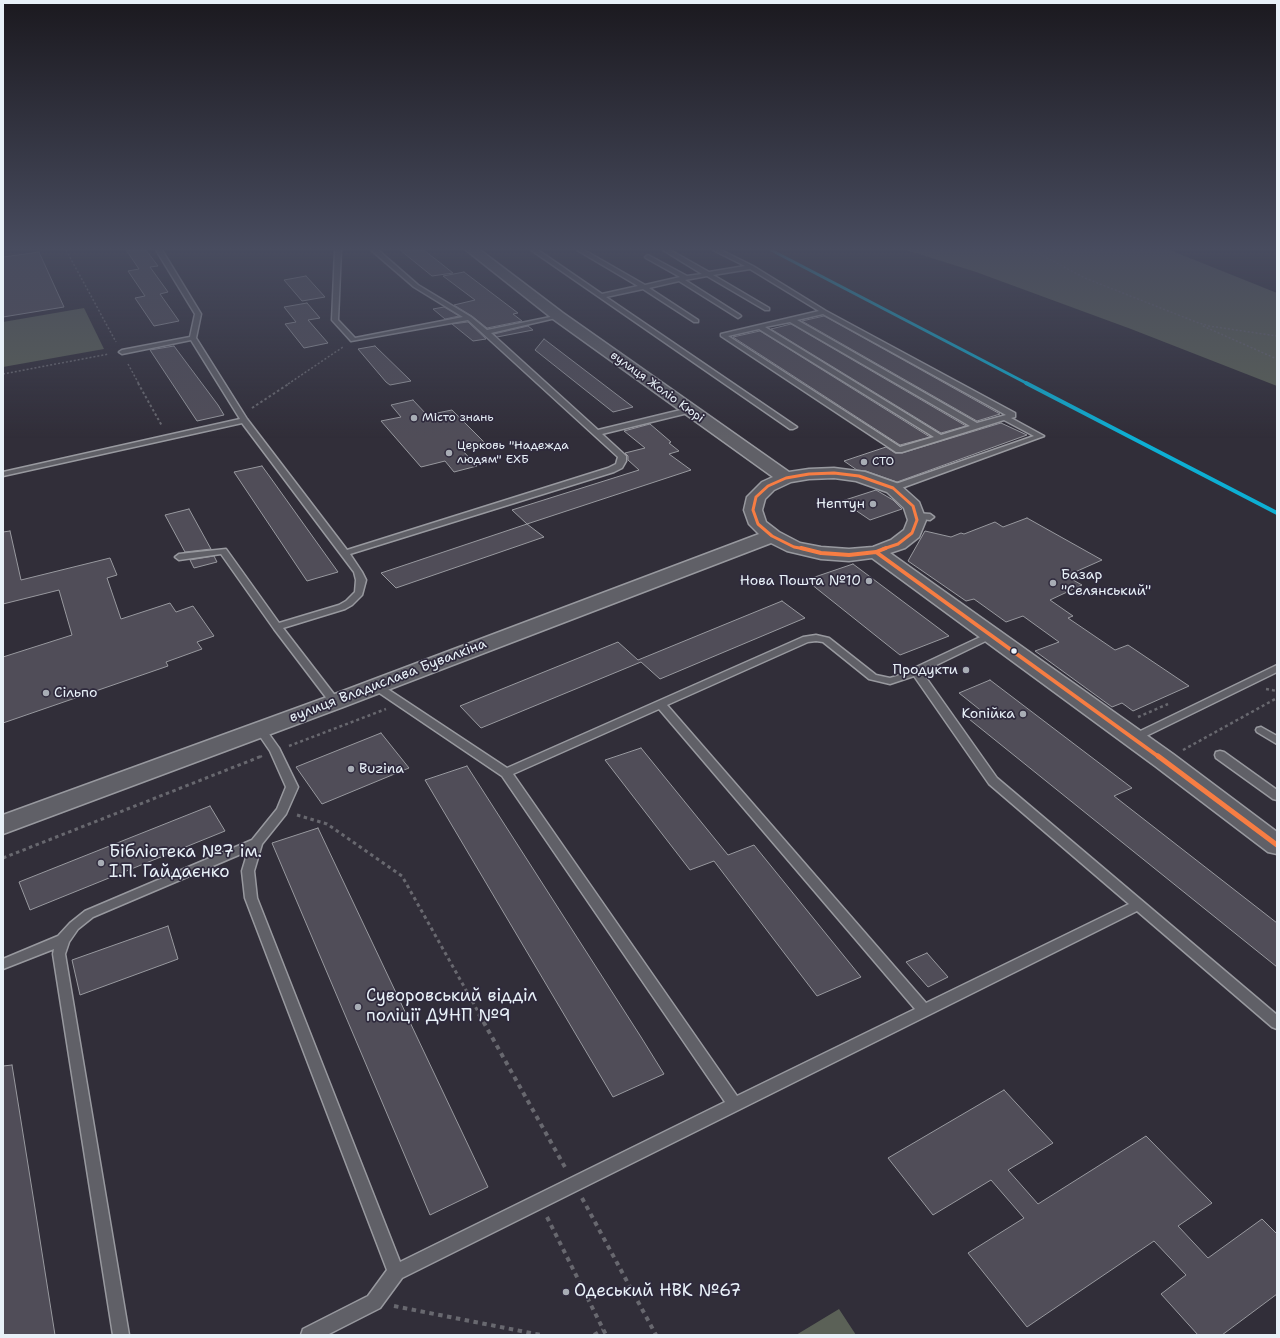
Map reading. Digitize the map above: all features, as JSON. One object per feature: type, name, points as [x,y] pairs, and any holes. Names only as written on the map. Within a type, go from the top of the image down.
[{"type":"street","name":"вулиця Жоліо Кюрі","points":[[553,312],[786,478]]},
{"type":"street","points":[[834,473],[859,476],[893,488],[923,516],[917,520],[912,533],[898,544],[876,552],[849,555],[820,553],[794,547],[772,536],[758,524],[753,510],[756,497],[768,486],[786,478],[809,474],[834,473]]},
{"type":"street","name":"вулиця Владислава Бувалкіна","points":[[3,826],[772,536]]},
{"type":"street","points":[[876,552],[1134,738],[1277,844]]},
{"type":"lane","points":[[197,312],[198,314],[192,338],[243,418],[345,553],[358,572],[361,580],[359,593],[355,598],[342,607],[277,627]]},
{"type":"lane","points":[[335,312],[335,320],[353,340],[469,318]]},
{"type":"lane","points":[[345,553],[611,470],[619,466],[622,461],[622,456],[486,332],[460,312]]},
{"type":"lane","points":[[624,312],[793,426]]},
{"type":"lane","points":[[683,312],[696,321]]},
{"type":"lane","points":[[733,312],[738,316]]},
{"type":"lane","points":[[822,312],[723,335],[899,450],[1012,415],[825,312]]},
{"type":"lane","points":[[486,332],[558,316]]},
{"type":"lane","points":[[792,320],[976,426]]},
{"type":"lane","points":[[760,327],[939,437]]},
{"type":"lane","points":[[122,352],[192,338]]},
{"type":"lane","points":[[596,433],[689,410]]},
{"type":"lane","points":[[893,488],[1040,436],[1004,417]]},
{"type":"lane","points":[[3,474],[168,437],[243,418]]},
{"type":"lane","points":[[179,557],[223,551],[277,627],[335,702]]},
{"type":"lane","points":[[506,773],[811,638],[830,642],[863,670],[878,680],[896,680],[991,635]]},
{"type":"lane","points":[[1134,738],[1277,668]]},
{"type":"lane","points":[[916,671],[993,781],[1277,1023]]},
{"type":"lane","points":[[376,686],[506,773],[735,1105]]},
{"type":"lane","points":[[660,704],[924,1010]]},
{"type":"lane","points":[[260,729],[275,751],[292,787],[282,811],[256,843],[248,871],[251,898],[396,1272]]},
{"type":"lane","points":[[1261,730],[1277,741]]},
{"type":"lane","points":[[1220,756],[1277,796]]},
{"type":"lane","points":[[121,1335],[59,954],[63,940],[74,926],[89,914],[256,843]]},
{"type":"lane","points":[[309,1335],[374,1302],[396,1272],[1138,904]]},
{"type":"lane","points":[[3,964],[63,940]]},
{"type":"path","points":[[100,312],[168,437]]},
{"type":"path","points":[[1172,312],[1277,359]]},
{"type":"path","points":[[1196,322],[1215,327],[1277,336]]},
{"type":"path","points":[[243,418],[353,340]]},
{"type":"path","points":[[3,374],[122,352]]},
{"type":"path","points":[[1164,760],[1277,698]]},
{"type":"path","points":[[3,858],[401,703]]},
{"type":"path","points":[[282,811],[327,824],[402,876],[575,1184],[656,1335]]},
{"type":"path","points":[[540,1201],[606,1335]]},
{"type":"path","points":[[374,1302],[541,1335]]},
{"type":"path","points":[[594,1335],[603,1330]]},
{"type":"shaded area","points":[[58,312],[86,312],[104,349],[3,367],[3,322]]},
{"type":"shaded area","points":[[1086,312],[1277,312],[1277,386]]},
{"type":"shaded area","points":[[839,1309],[856,1335],[796,1335]]},
{"type":"building","points":[[3,312],[31,312],[3,317]]},
{"type":"building","points":[[145,312],[173,312],[179,321],[154,326]]},
{"type":"building","points":[[288,312],[315,312],[320,318],[308,320],[328,343],[304,348],[285,324],[296,322]]},
{"type":"building","points":[[437,312],[453,312],[459,316],[445,319]]},
{"type":"building","points":[[466,312],[517,312],[513,314],[522,321],[487,328]]},
{"type":"building","points":[[824,316],[1000,414],[977,421],[802,321]]},
{"type":"building","points":[[468,322],[486,339],[473,341],[452,324]]},
{"type":"building","points":[[791,324],[966,426],[941,433],[771,329]]},
{"type":"building","points":[[528,326],[533,330],[497,337],[494,334]]},
{"type":"building","points":[[760,331],[930,437],[900,445],[733,337]]},
{"type":"building","points":[[544,339],[633,407],[613,412],[535,350]]},
{"type":"building","points":[[174,346],[224,415],[197,421],[150,350]]},
{"type":"building","points":[[375,346],[411,381],[390,385],[386,382],[358,349]]},
{"type":"building","points":[[413,400],[427,415],[452,410],[485,443],[461,449],[477,466],[454,472],[445,461],[421,467],[381,421],[401,417],[391,405]]},
{"type":"building","points":[[1001,423],[1027,435],[897,482],[866,471],[857,470],[844,461],[886,447],[895,453],[902,453]]},
{"type":"building","points":[[650,424],[679,451],[669,454],[691,470],[527,524],[512,510],[639,470],[628,460],[628,456],[625,453],[645,448],[624,431]]},
{"type":"building","points":[[262,466],[338,572],[307,581],[234,472]]},
{"type":"building","name":"Нептун","points":[[876,490],[893,500],[902,509],[870,520],[842,501]]},
{"type":"building","points":[[189,509],[211,549],[185,552],[165,515]]},
{"type":"building","points":[[1027,518],[1102,560],[1066,576],[1082,585],[1050,600],[1073,616],[1068,618],[1115,650],[1128,645],[1189,686],[1133,711],[1122,703],[1112,707],[1035,651],[1059,642],[1023,616],[1006,622],[974,599],[966,601],[908,561],[925,531],[951,537],[961,533],[964,534],[995,522],[1003,527]]},
{"type":"building","points":[[527,524],[544,537],[396,588],[381,573]]},
{"type":"building","points":[[10,531],[21,580],[110,558],[117,575],[107,578],[121,619],[170,603],[176,612],[193,606],[214,636],[197,642],[202,649],[166,662],[168,666],[3,723],[3,657],[72,635],[59,590],[3,604],[3,532]]},
{"type":"building","points":[[214,556],[217,562],[194,568],[190,560]]},
{"type":"building","points":[[853,564],[949,636],[900,655],[806,580]]},
{"type":"building","points":[[782,601],[805,618],[660,679],[641,662],[481,728],[460,706],[618,642],[638,660]]},
{"type":"building","points":[[990,680],[1132,788],[1114,796],[1277,923],[1277,967],[969,719],[984,713],[959,693]]},
{"type":"building","points":[[381,733],[409,768],[322,804],[296,767]]},
{"type":"building","points":[[641,748],[728,855],[754,845],[861,977],[817,996],[714,861],[690,870],[605,760]]},
{"type":"building","points":[[467,766],[664,1074],[613,1097],[425,780]]},
{"type":"building","points":[[210,806],[225,831],[30,910],[19,882]]},
{"type":"building","points":[[318,828],[488,1187],[430,1215],[272,843]]},
{"type":"building","points":[[168,926],[178,959],[80,995],[72,960]]},
{"type":"building","points":[[927,953],[948,977],[928,987],[906,962]]},
{"type":"building","points":[[12,1065],[55,1335],[3,1335],[3,1066]]},
{"type":"building","points":[[1004,1090],[1053,1143],[1008,1170],[1038,1204],[1146,1136],[1212,1203],[1178,1226],[1208,1258],[1262,1219],[1277,1234],[1277,1294],[1222,1335],[1198,1335],[1161,1294],[1186,1275],[1154,1241],[1027,1327],[968,1253],[1024,1218],[991,1180],[933,1215],[888,1158]]},
{"type":"transit line","points":[[891,312],[1277,513]]},
{"type":"transit line","points":[[876,552],[898,544],[912,533],[917,520],[913,506],[893,488],[859,476],[834,473],[809,474],[786,478],[768,486],[756,497],[753,510],[758,524],[772,536],[794,547],[821,553],[849,555],[876,552],[1164,760],[1277,845]]},
{"type":"place","name":"Місто знань","points":[[414,418]]},
{"type":"place","name":"Церковь \"Надежда людям\" ЕХБ","points":[[449,453]]},
{"type":"place","name":"СТО","points":[[864,462]]},
{"type":"place","name":"Нептун","points":[[873,504]]},
{"type":"place","name":"Нова Пошта №10","points":[[869,581]]},
{"type":"place","name":"Базар \"Селянський\"","points":[[1053,583]]},
{"type":"place","name":"Продукти","points":[[966,670]]},
{"type":"place","name":"Сільпо","points":[[46,693]]},
{"type":"place","name":"Копійка","points":[[1023,714]]},
{"type":"place","name":"Buzina","points":[[351,769]]},
{"type":"place","name":"Бібліотека №7 ім. І.П. Гайдаєнко","points":[[101,863]]},
{"type":"place","name":"Суворовський відділ поліції ДУНП №9","points":[[358,1007]]},
{"type":"place","name":"Одеський НВК №67","points":[[566,1292]]}]
